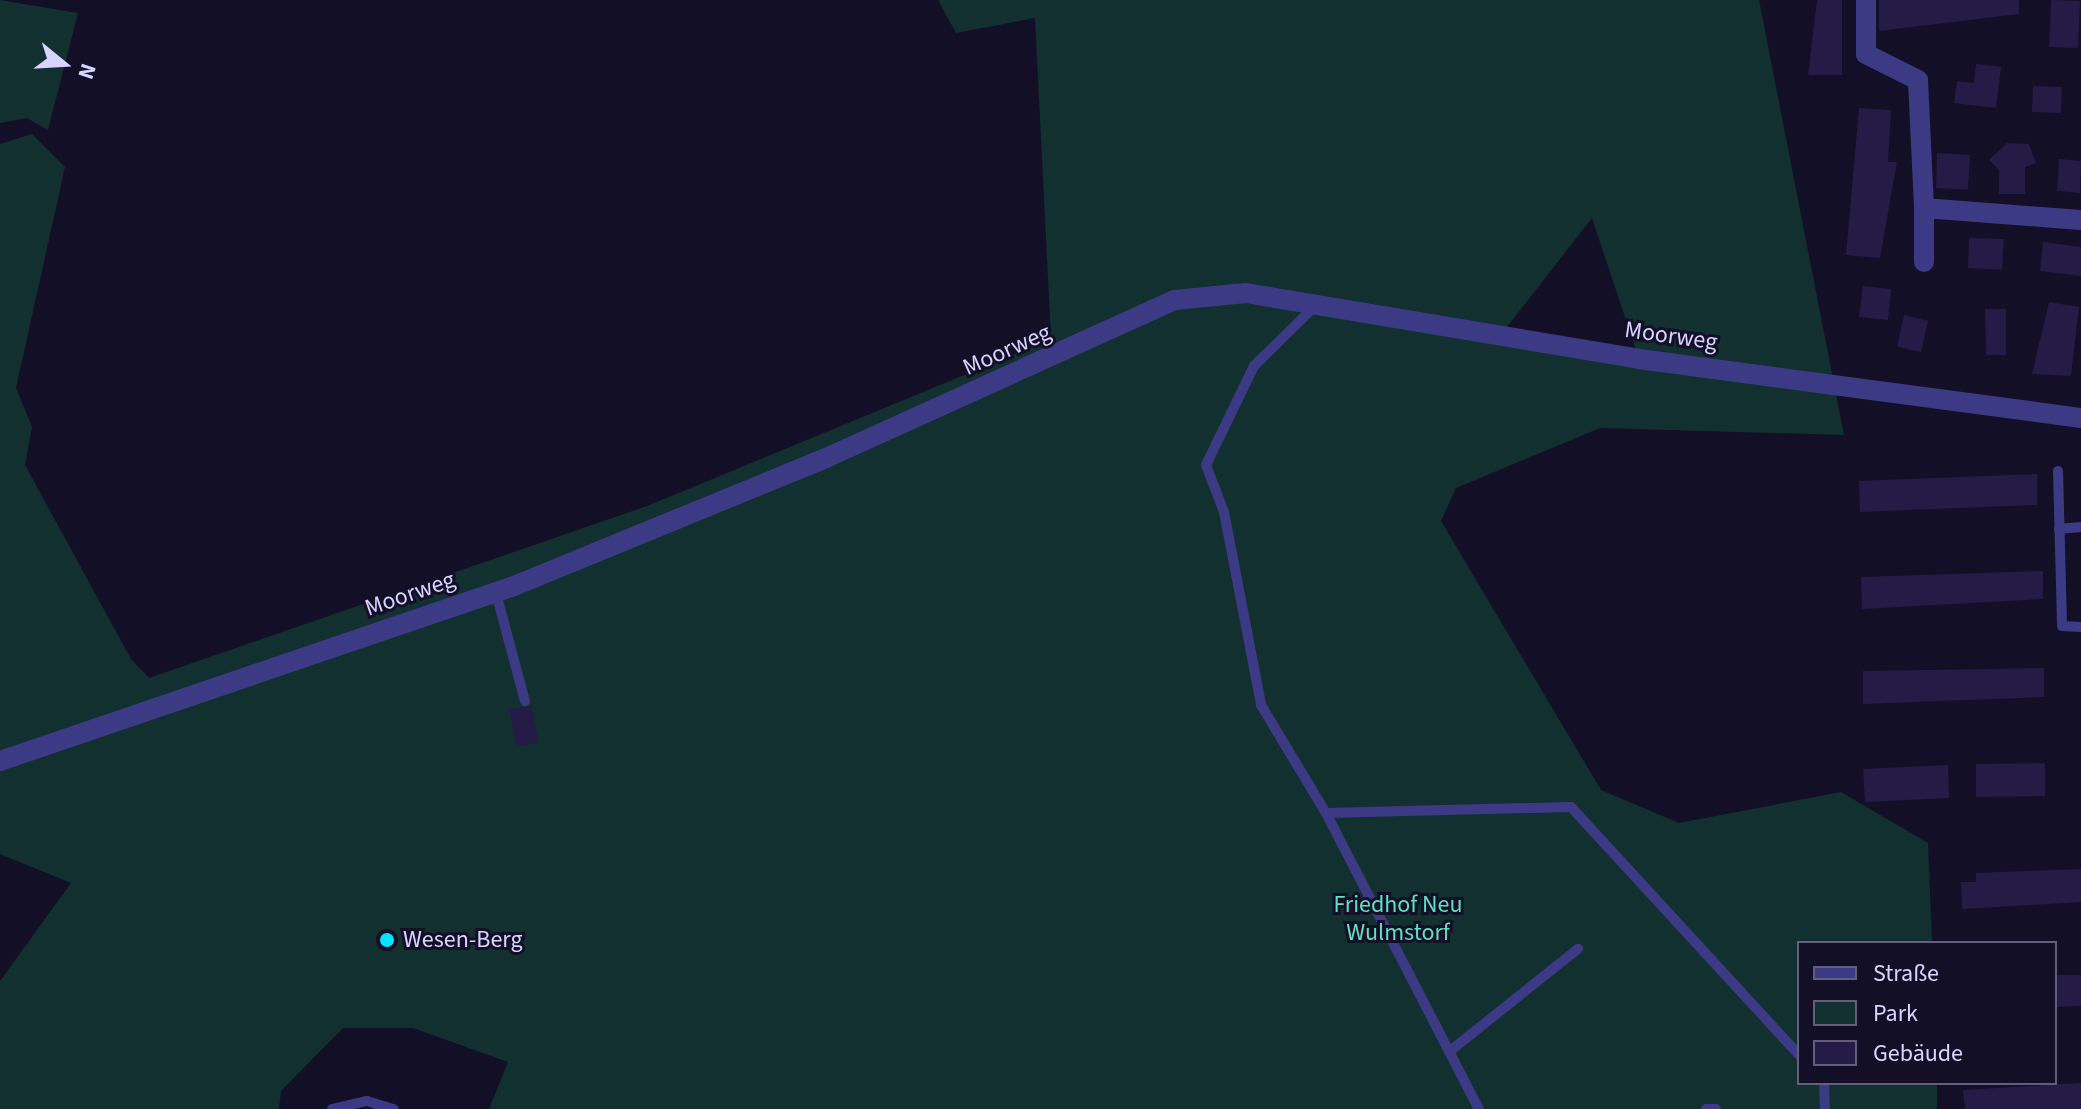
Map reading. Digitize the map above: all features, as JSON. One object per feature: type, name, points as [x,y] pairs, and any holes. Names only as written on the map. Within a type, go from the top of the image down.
[{"type":"street","points":[[1866,0],[1866,54],[1918,80],[1924,262]]},
{"type":"street","points":[[1924,208],[2081,220]]},
{"type":"street","name":"Moorweg","points":[[0,761],[496,593],[826,458],[1175,300],[1246,293],[1639,359],[2081,418]]},
{"type":"lane","points":[[1320,303],[1254,366],[1206,465],[1224,512],[1261,705],[1326,813],[1479,1109]]},
{"type":"lane","points":[[2058,471],[2062,626],[2081,627]]},
{"type":"lane","points":[[2059,529],[2081,527]]},
{"type":"lane","points":[[496,593],[525,701]]},
{"type":"lane","points":[[1326,813],[1571,807],[1797,1053]]},
{"type":"lane","points":[[1450,1051],[1578,949]]},
{"type":"lane","points":[[1824,1085],[1825,1109]]},
{"type":"lane","points":[[332,1109],[367,1101],[394,1109]]},
{"type":"lane","points":[[1706,1109],[1716,1109]]},
{"type":"green space","points":[[0,0],[78,13],[48,130],[27,118],[0,123]]},
{"type":"green space","name":"Friedhof Neu Wulmstorf","points":[[938,0],[1759,0],[1844,435],[1600,428],[1456,488],[1441,521],[1601,790],[1679,823],[1841,792],[1928,843],[1932,941],[1797,941],[1797,1085],[1937,1085],[1937,1109],[489,1109],[508,1062],[413,1028],[343,1028],[281,1091],[279,1109],[0,1109],[0,981],[71,883],[0,854],[0,144],[32,134],[65,167],[16,388],[32,427],[25,465],[131,659],[149,678],[647,506],[1051,339],[1035,18],[956,33]],"holes":[[[1592,218],[1639,359],[1500,336]]]},
{"type":"building","points":[[1817,0],[1842,0],[1842,75],[1808,75]]},
{"type":"building","points":[[1879,0],[2019,0],[2019,14],[1879,31]]},
{"type":"building","points":[[2051,0],[2080,1],[2078,48],[2049,47]]},
{"type":"building","points":[[1976,64],[2001,67],[1996,108],[1954,103],[1957,81],[1974,83]]},
{"type":"building","points":[[2033,86],[2062,87],[2061,113],[2032,112]]},
{"type":"building","points":[[1859,108],[1891,110],[1888,162],[1897,162],[1880,258],[1846,255]]},
{"type":"building","points":[[2007,143],[2029,144],[2036,163],[2025,167],[2025,194],[1999,194],[1999,170],[1989,160]]},
{"type":"building","points":[[1937,153],[1970,155],[1968,190],[1936,188]]},
{"type":"building","points":[[2059,159],[2081,161],[2080,193],[2057,191]]},
{"type":"building","points":[[1969,238],[2004,239],[2002,270],[1968,268]]},
{"type":"building","points":[[2043,242],[2081,247],[2081,276],[2040,271]]},
{"type":"building","points":[[1863,286],[1891,289],[1888,320],[1859,317]]},
{"type":"building","points":[[2049,302],[2079,307],[2071,376],[2032,374]]},
{"type":"building","points":[[1985,309],[2006,309],[2006,355],[1986,355]]},
{"type":"building","points":[[1904,315],[1928,321],[1921,352],[1897,347]]},
{"type":"building","points":[[2037,474],[2037,505],[1860,512],[1859,481]]},
{"type":"building","points":[[2043,571],[2043,599],[1862,609],[1861,577]]},
{"type":"building","points":[[2044,668],[2044,697],[1863,704],[1863,671]]},
{"type":"building","points":[[531,706],[539,742],[517,747],[509,709]]},
{"type":"building","points":[[2045,763],[2045,796],[1976,797],[1976,764]]},
{"type":"building","points":[[1948,765],[1949,798],[1865,802],[1863,769]]},
{"type":"building","points":[[2081,869],[2081,902],[1962,909],[1961,882],[1976,882],[1976,873]]},
{"type":"building","points":[[2057,975],[2081,975],[2081,1006],[2057,1007]]},
{"type":"building","points":[[2081,1083],[2081,1109],[1965,1109],[1963,1090]]},
{"type":"place","name":"Wesen-Berg","points":[[387,940]]}]
